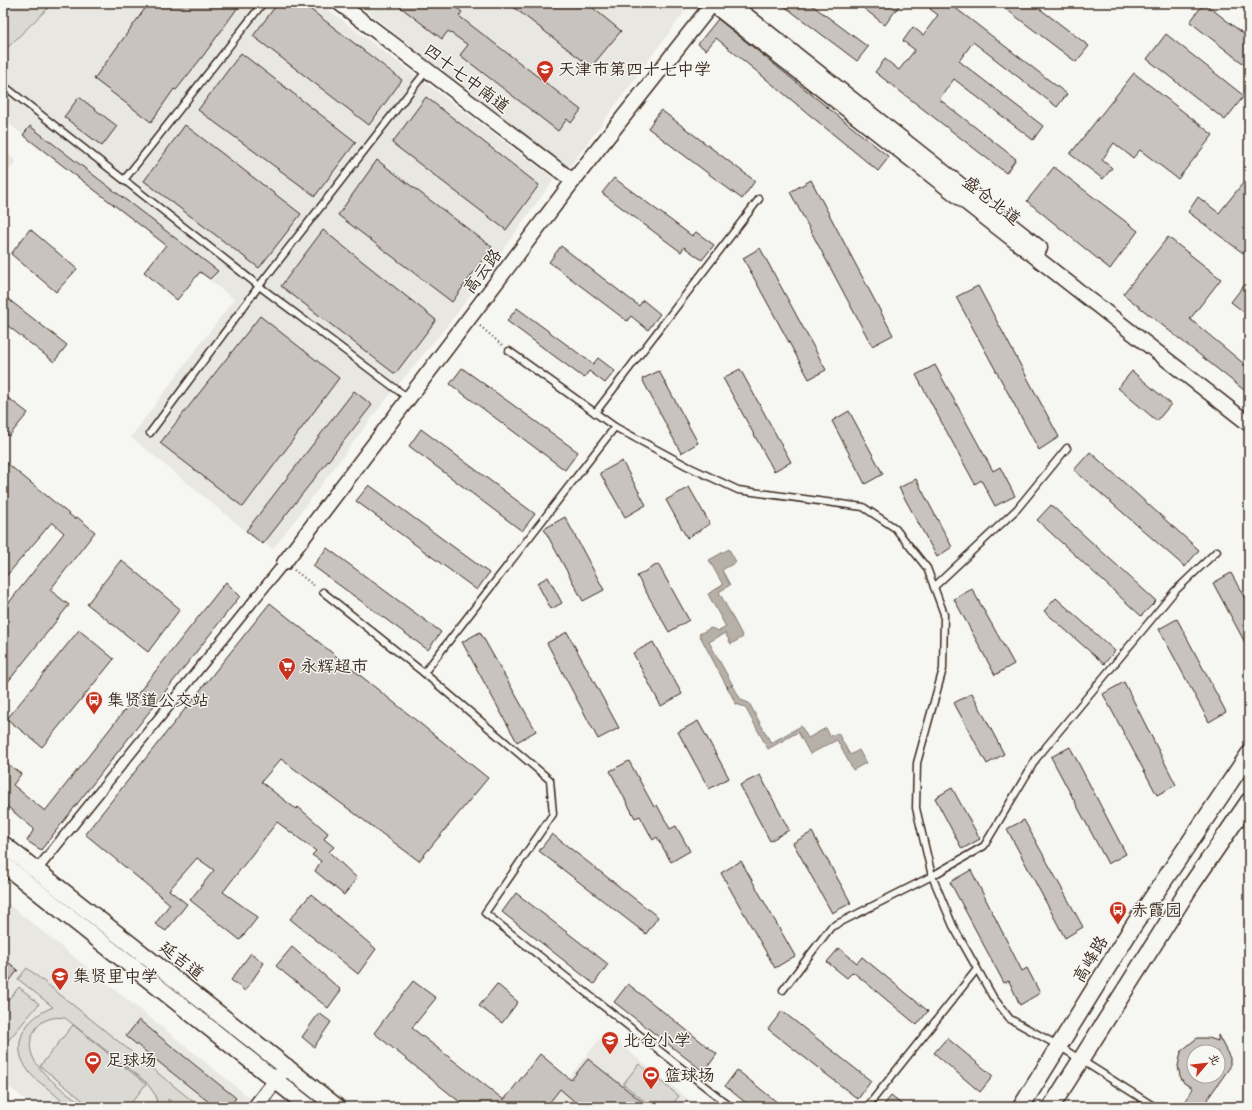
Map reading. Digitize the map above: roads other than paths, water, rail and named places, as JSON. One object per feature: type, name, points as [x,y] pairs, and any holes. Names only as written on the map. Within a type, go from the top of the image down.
[{"type":"main road","name":"高峰路","points":[[1021,1107],[1132,928],[1249,754]]},
{"type":"main road","points":[[1051,1107],[1192,884],[1249,802]]},
{"type":"main road","name":"延吉道","points":[[3,844],[337,1107]]},
{"type":"main road","points":[[3,864],[310,1107]]},
{"type":"street","name":"四十七中南道","points":[[339,3],[573,181]]},
{"type":"street","name":"盛仓北道","points":[[712,3],[1249,424]]},
{"type":"street","name":"高云路","points":[[284,563],[573,181],[712,3]]},
{"type":"street","name":"盛仓北道","points":[[731,3],[1249,414]]},
{"type":"street","points":[[36,871],[284,563]]},
{"type":"street","points":[[264,1107],[290,1069]]},
{"type":"street","points":[[255,1107],[279,1083]]},
{"type":"lane","points":[[124,180],[263,3]]},
{"type":"lane","points":[[150,433],[259,286],[427,70]]},
{"type":"lane","points":[[3,85],[259,286],[408,398]]},
{"type":"lane","points":[[596,413],[759,199]]},
{"type":"lane","points":[[509,351],[614,427],[687,466],[738,490],[863,507],[895,528],[928,568],[944,614],[943,669],[917,763],[916,808],[932,876],[953,926],[992,997],[1010,1018],[1059,1046],[1156,1107]]},
{"type":"lane","points":[[424,673],[614,427]]},
{"type":"lane","points":[[934,587],[1017,509],[1067,448]]},
{"type":"lane","points":[[783,990],[832,927],[932,876],[984,846],[1036,759],[1174,592],[1217,551]]},
{"type":"lane","points":[[323,592],[424,673],[550,780],[553,814],[485,913],[731,1107]]},
{"type":"lane","points":[[867,1107],[977,969]]},
{"type":"place","name":"天津市第四十七中学","points":[[545,84]]},
{"type":"place","name":"永辉超市","points":[[287,681]]},
{"type":"place","name":"集贤道公交站","points":[[94,715]]},
{"type":"place","name":"赤霞园","points":[[1118,925]]},
{"type":"place","name":"集贤里中学","points":[[60,991]]},
{"type":"place","name":"北仓小学","points":[[610,1055]]},
{"type":"place","name":"足球场","points":[[93,1075]]},
{"type":"place","name":"篮球场","points":[[651,1090]]}]
